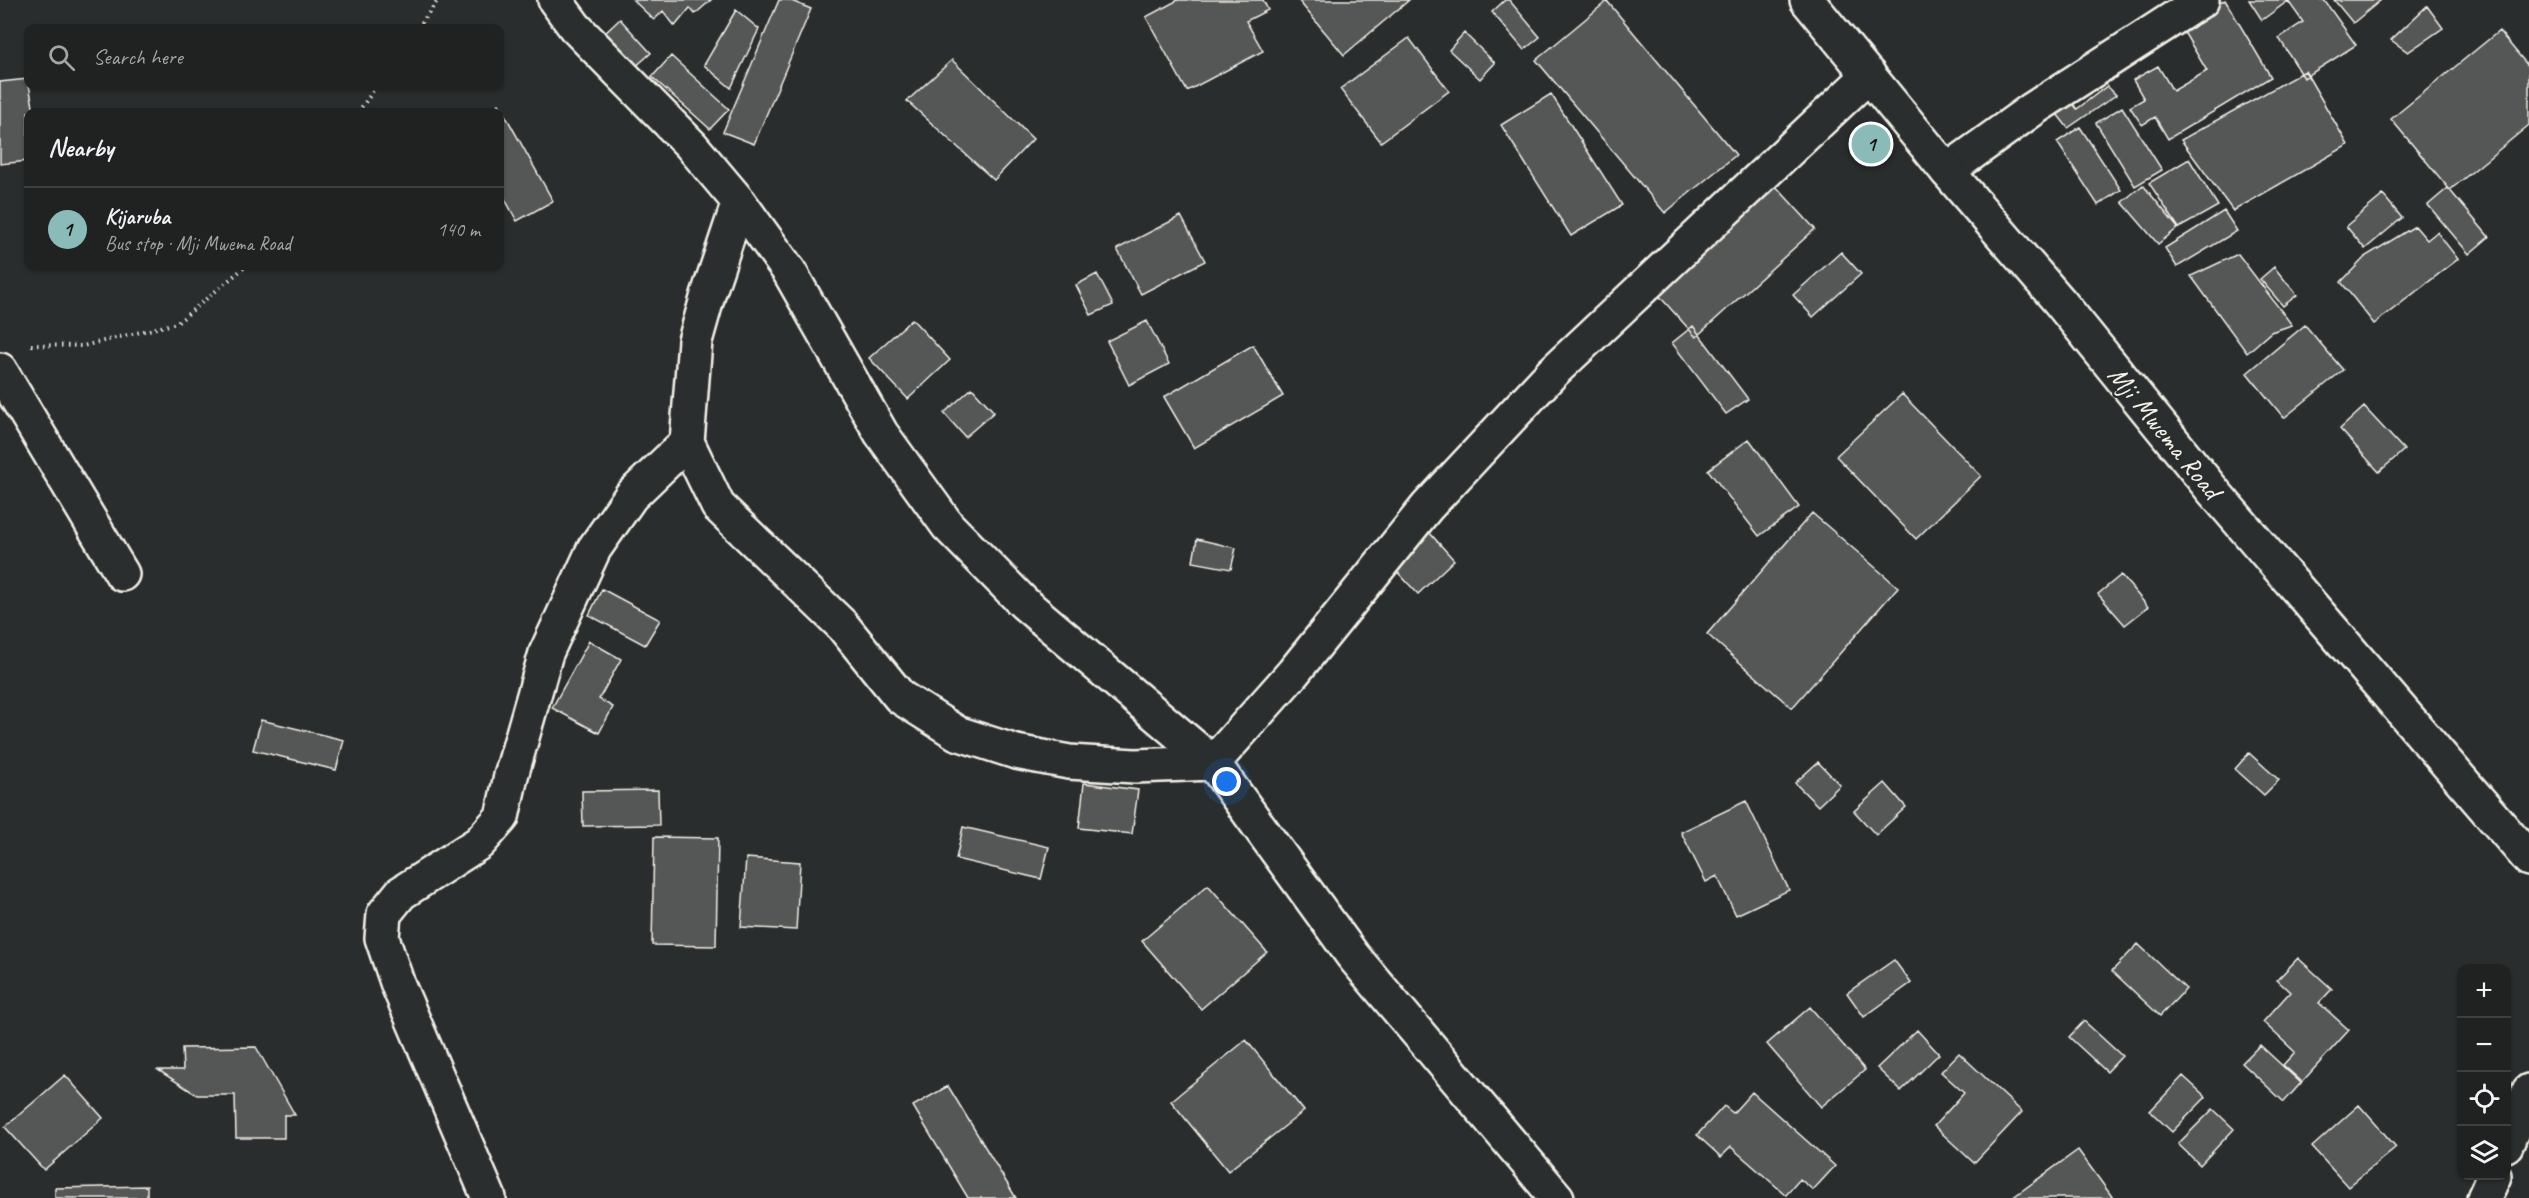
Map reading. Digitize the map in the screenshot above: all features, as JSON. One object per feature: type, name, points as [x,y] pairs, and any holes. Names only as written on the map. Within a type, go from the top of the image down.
[{"type":"street","points":[[555,0],[575,27],[691,145],[739,202],[789,271],[881,433],[948,526],[1024,603],[1213,763],[1353,956],[1557,1198]]},
{"type":"street","name":"Mji Mwema Road","points":[[1807,0],[1947,171],[2060,302],[2214,492],[2529,859]]},
{"type":"street","points":[[1947,171],[2033,109],[2202,0]]},
{"type":"street","points":[[739,202],[695,341],[687,442],[718,506],[842,625],[900,697],[957,733],[1016,752],[1069,762],[1135,766],[1213,763],[1293,673],[1427,507],[1554,372],[1869,75]]},
{"type":"street","points":[[0,370],[122,574]]},
{"type":"street","points":[[489,1198],[398,985],[382,938],[384,914],[400,893],[479,843],[502,817],[511,776],[546,653],[594,549],[631,496],[687,442]]},
{"type":"street","points":[[2511,1133],[2529,1091]]},
{"type":"street","points":[[2484,1198],[2492,1180]]},
{"type":"path","points":[[421,24],[438,0]]},
{"type":"path","points":[[361,108],[374,90]]},
{"type":"path","points":[[24,345],[83,346],[177,323],[241,270]]},
{"type":"building","points":[[633,0],[711,0],[695,14],[690,8],[675,26],[663,11],[654,20]]},
{"type":"building","points":[[779,0],[789,0],[811,9],[754,144],[723,132]]},
{"type":"building","points":[[1178,0],[1263,0],[1268,10],[1246,21],[1263,51],[1187,91],[1146,17]]},
{"type":"building","points":[[1298,0],[1409,0],[1344,55]]},
{"type":"building","points":[[1505,0],[1509,0],[1540,37],[1524,50],[1492,12]]},
{"type":"building","points":[[2225,0],[2271,77],[2168,139],[2155,117],[2142,125],[2130,107],[2144,99],[2133,80],[2158,66],[2173,91],[2207,71],[2181,27]]},
{"type":"building","points":[[2249,0],[2324,0],[2356,45],[2304,78],[2279,38],[2303,22],[2288,1],[2262,20]]},
{"type":"building","points":[[2334,0],[2381,0],[2353,23]]},
{"type":"building","points":[[1607,1],[1736,155],[1665,213],[1536,60]]},
{"type":"building","points":[[2427,6],[2443,28],[2408,52],[2391,40]]},
{"type":"building","points":[[736,10],[759,29],[731,88],[704,65]]},
{"type":"building","points":[[620,19],[651,53],[634,68],[603,35]]},
{"type":"building","points":[[2499,31],[2529,67],[2529,125],[2450,190],[2391,119]]},
{"type":"building","points":[[1464,33],[1495,63],[1480,79],[1449,50]]},
{"type":"building","points":[[1409,38],[1449,91],[1381,142],[1340,89]]},
{"type":"building","points":[[671,56],[729,109],[710,129],[652,77]]},
{"type":"building","points":[[952,60],[1033,139],[994,180],[907,101]]},
{"type":"building","points":[[2305,71],[2348,145],[2233,211],[2181,140]]},
{"type":"building","points":[[24,79],[24,90],[30,90],[33,108],[24,108],[24,161],[0,164],[0,82]]},
{"type":"building","points":[[2107,86],[2116,95],[2068,128],[2053,109],[2069,99],[2077,109]]},
{"type":"building","points":[[1551,94],[1622,205],[1571,236],[1501,125]]},
{"type":"building","points":[[2122,107],[2162,170],[2135,186],[2096,123]]},
{"type":"building","points":[[504,113],[553,201],[517,221],[504,197]]},
{"type":"building","points":[[2080,127],[2121,190],[2098,205],[2057,142]]},
{"type":"building","points":[[2189,159],[2218,206],[2179,228],[2149,183]]},
{"type":"building","points":[[1772,182],[1815,229],[1696,337],[1653,289]]},
{"type":"building","points":[[2143,185],[2178,228],[2158,244],[2122,202]]},
{"type":"building","points":[[2448,188],[2489,237],[2469,254],[2428,205]]},
{"type":"building","points":[[2383,195],[2402,218],[2365,249],[2346,226]]},
{"type":"building","points":[[2224,211],[2237,231],[2177,267],[2165,248]]},
{"type":"building","points":[[1181,216],[1205,261],[1141,294],[1117,249]]},
{"type":"building","points":[[2415,226],[2427,240],[2437,232],[2458,259],[2374,324],[2341,282],[2366,256]]},
{"type":"building","points":[[1841,252],[1861,274],[1813,317],[1793,295]]},
{"type":"building","points":[[2238,254],[2292,325],[2271,332],[2247,353],[2191,276]]},
{"type":"building","points":[[2274,267],[2297,295],[2283,306],[2260,279]]},
{"type":"building","points":[[1097,274],[1113,305],[1091,315],[1076,285]]},
{"type":"building","points":[[912,319],[950,360],[908,399],[869,358]]},
{"type":"building","points":[[1147,321],[1169,364],[1129,385],[1107,341]]},
{"type":"building","points":[[2305,325],[2343,370],[2284,418],[2247,373]]},
{"type":"building","points":[[1693,326],[1748,399],[1726,414],[1672,343]]},
{"type":"building","points":[[1253,345],[1283,396],[1194,448],[1164,397]]},
{"type":"building","points":[[972,388],[994,412],[965,437],[944,413]]},
{"type":"building","points":[[1902,394],[1981,476],[1916,539],[1836,456]]},
{"type":"building","points":[[2364,407],[2404,450],[2379,472],[2340,429]]},
{"type":"building","points":[[1749,439],[1799,507],[1759,536],[1708,470]]},
{"type":"building","points":[[1812,513],[1898,587],[1792,708],[1707,634]]},
{"type":"building","points":[[1427,530],[1454,560],[1418,594],[1390,564]]},
{"type":"building","points":[[1197,539],[1236,548],[1231,569],[1193,562]]},
{"type":"building","points":[[2121,575],[2148,607],[2125,625],[2098,594]]},
{"type":"building","points":[[602,589],[660,620],[645,645],[589,615]]},
{"type":"building","points":[[589,641],[621,659],[599,699],[613,707],[599,733],[552,708]]},
{"type":"building","points":[[261,720],[344,740],[336,770],[253,750]]},
{"type":"building","points":[[2249,753],[2279,780],[2264,795],[2235,769]]},
{"type":"building","points":[[1818,762],[1840,785],[1818,806],[1795,783]]},
{"type":"building","points":[[1084,783],[1138,790],[1132,834],[1079,828]]},
{"type":"building","points":[[1885,783],[1906,807],[1876,835],[1854,811]]},
{"type":"building","points":[[658,790],[659,825],[583,826],[582,791]]},
{"type":"building","points":[[1746,801],[1789,890],[1736,915],[1717,876],[1706,882],[1681,832]]},
{"type":"building","points":[[963,827],[1049,847],[1041,879],[956,859]]},
{"type":"building","points":[[654,837],[718,838],[716,946],[652,945]]},
{"type":"building","points":[[746,858],[800,862],[796,930],[741,927]]},
{"type":"building","points":[[1208,885],[1267,952],[1201,1009],[1142,941]]},
{"type":"building","points":[[2138,944],[2186,989],[2160,1016],[2112,971]]},
{"type":"building","points":[[2298,958],[2332,989],[2319,1003],[2349,1030],[2302,1082],[2283,1065],[2295,1052],[2263,1022],[2290,992],[2277,980]]},
{"type":"building","points":[[1894,960],[1911,983],[1864,1017],[1847,993]]},
{"type":"building","points":[[1810,1007],[1865,1070],[1821,1107],[1767,1044]]},
{"type":"building","points":[[2084,1021],[2122,1056],[2107,1072],[2069,1037]]},
{"type":"building","points":[[1917,1030],[1939,1054],[1901,1091],[1877,1068]]},
{"type":"building","points":[[1246,1040],[1304,1111],[1228,1171],[1171,1101]]},
{"type":"building","points":[[2260,1045],[2301,1083],[2284,1102],[2242,1063]]},
{"type":"building","points":[[256,1047],[295,1115],[284,1115],[284,1138],[236,1138],[235,1095],[197,1095],[158,1070],[183,1070],[182,1048]]},
{"type":"building","points":[[1959,1053],[2022,1112],[1974,1163],[1934,1126],[1964,1093],[1941,1072]]},
{"type":"building","points":[[65,1075],[103,1118],[44,1170],[5,1127]]},
{"type":"building","points":[[2183,1076],[2206,1097],[2172,1132],[2150,1111]]},
{"type":"building","points":[[948,1086],[1016,1198],[968,1198],[913,1106]]},
{"type":"building","points":[[1752,1092],[1835,1166],[1813,1190],[1800,1179],[1786,1195],[1731,1147],[1721,1157],[1697,1135],[1724,1106],[1733,1113]]},
{"type":"building","points":[[2359,1105],[2396,1147],[2348,1187],[2312,1147]]},
{"type":"building","points":[[2213,1109],[2234,1129],[2200,1165],[2178,1144]]},
{"type":"building","points":[[2078,1150],[2113,1198],[2012,1198]]},
{"type":"building","points":[[147,1186],[147,1198],[55,1198],[55,1188]]},
{"type":"place","name":"Kijaruba","points":[[1871,144]]}]
